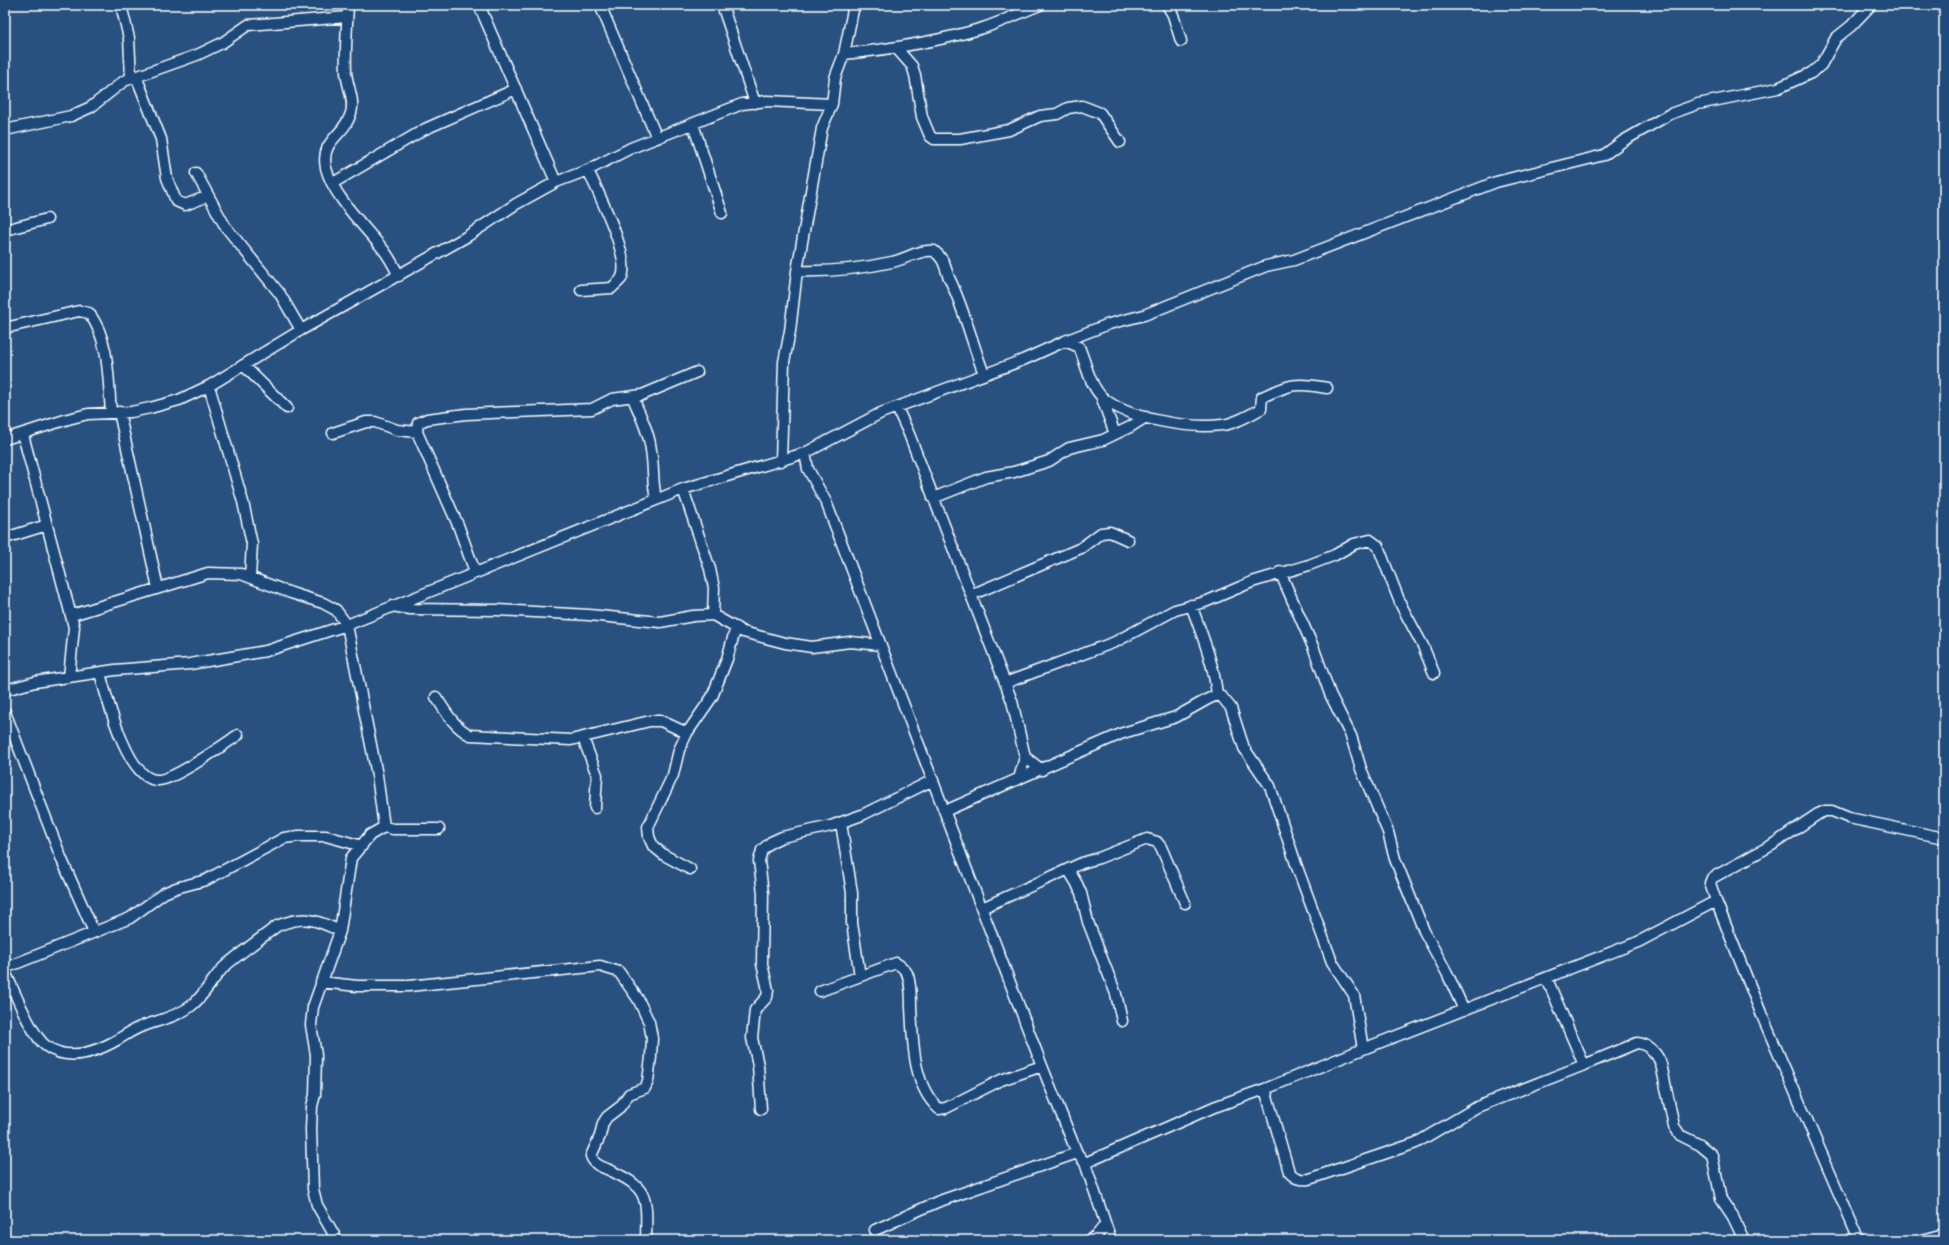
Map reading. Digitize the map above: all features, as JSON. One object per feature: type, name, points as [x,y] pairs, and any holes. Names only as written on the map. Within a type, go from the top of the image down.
[{"type":"street","points":[[121,5],[128,38],[133,77],[161,139],[167,178],[176,201],[184,204],[208,196]]},
{"type":"street","points":[[348,5],[346,58],[347,82],[351,91],[352,104],[347,124],[327,146],[325,156],[327,169],[333,183],[348,206],[389,258],[399,276]]},
{"type":"street","points":[[479,5],[556,182]]},
{"type":"street","points":[[600,5],[657,138]]},
{"type":"street","points":[[722,5],[755,103]]},
{"type":"street","points":[[785,460],[784,362],[790,331],[797,271],[822,128],[832,104],[835,78],[844,54],[853,10],[856,5]]},
{"type":"street","points":[[844,54],[897,49],[984,28],[1040,5]]},
{"type":"street","points":[[1167,5],[1173,15],[1181,41]]},
{"type":"street","points":[[5,690],[35,682],[100,673],[190,664],[266,651],[348,625],[656,499],[683,489],[805,453],[881,413],[1023,360],[1065,341],[1109,324],[1144,315],[1262,268],[1294,260],[1496,182],[1604,155],[1623,141],[1670,114],[1698,104],[1778,88],[1811,73],[1821,64],[1836,38],[1852,26],[1871,5]]},
{"type":"street","points":[[5,130],[71,116],[91,107],[133,77],[176,64],[197,55],[222,43],[248,25],[347,17]]},
{"type":"street","points":[[897,49],[912,66],[915,75],[922,117],[930,136],[934,140],[960,139],[1009,130],[1040,116],[1057,114],[1068,108],[1082,106],[1100,114],[1120,142]]},
{"type":"street","points":[[333,183],[425,128],[516,89]]},
{"type":"street","points":[[5,439],[23,435],[68,418],[88,414],[150,408],[179,400],[209,386],[301,330],[399,276],[466,237],[516,204],[556,182],[588,170],[631,148],[742,104],[767,101],[832,104]]},
{"type":"street","points":[[693,124],[722,213]]},
{"type":"street","points":[[581,290],[612,288],[621,279],[624,265],[621,247],[588,170]]},
{"type":"street","points":[[196,173],[225,226],[280,294],[301,330]]},
{"type":"street","points":[[5,230],[47,219]]},
{"type":"street","points":[[797,271],[827,272],[848,270],[894,262],[919,253],[934,251],[946,265],[950,280],[960,299],[970,330],[972,344],[984,374]]},
{"type":"street","points":[[5,328],[79,311],[89,313],[100,333],[107,361],[115,412],[158,588]]},
{"type":"street","points":[[1065,341],[1079,347],[1090,378],[1101,396],[1115,434]]},
{"type":"street","points":[[243,365],[287,408]]},
{"type":"street","points":[[476,572],[458,525],[417,432],[418,423],[427,418],[466,414],[586,410],[612,399],[633,398],[697,372]]},
{"type":"street","points":[[1101,396],[1110,403],[1128,412],[1146,417],[1183,424],[1222,425],[1261,409],[1262,397],[1293,384],[1305,384],[1327,388]]},
{"type":"street","points":[[209,386],[243,502],[252,544],[250,577]]},
{"type":"street","points":[[633,398],[648,435],[651,450],[652,481],[656,499]]},
{"type":"street","points":[[897,408],[909,434],[1012,701],[1025,757],[1019,779]]},
{"type":"street","points":[[933,498],[986,477],[1028,468],[1049,461],[1069,448],[1092,444],[1130,427],[1146,417]]},
{"type":"street","points":[[333,433],[366,422],[375,422],[397,430],[417,432]]},
{"type":"street","points":[[23,435],[72,615],[74,627],[69,677]]},
{"type":"street","points":[[805,453],[808,469],[826,502],[1042,1066],[1077,1153],[1085,1163],[1111,1240]]},
{"type":"street","points":[[785,460],[808,469]]},
{"type":"street","points":[[683,489],[710,569],[714,588],[713,615]]},
{"type":"street","points":[[5,538],[47,525]]},
{"type":"street","points":[[971,595],[1081,548],[1101,533],[1110,532],[1128,540]]},
{"type":"street","points":[[1005,684],[1116,642],[1175,610],[1205,602],[1280,572],[1309,565],[1335,556],[1364,540],[1374,541],[1378,546],[1406,616],[1423,646],[1434,673]]},
{"type":"street","points":[[72,615],[208,573],[226,572],[250,577],[291,593],[323,603],[336,610],[348,625],[377,775],[384,827]]},
{"type":"street","points":[[1280,572],[1314,649],[1330,694],[1349,731],[1361,769],[1388,832],[1395,859],[1424,931],[1448,973],[1464,1010]]},
{"type":"street","points":[[1191,605],[1210,658],[1217,695]]},
{"type":"street","points":[[392,606],[410,609],[497,610],[589,615],[660,622],[693,616],[713,615],[759,638],[812,647],[850,642],[881,645]]},
{"type":"street","points":[[690,869],[664,855],[653,846],[649,837],[648,827],[673,775],[679,750],[687,733],[712,697],[727,659],[736,627]]},
{"type":"street","points":[[100,673],[114,724],[132,759],[150,779],[159,780],[169,777],[207,756],[238,735]]},
{"type":"street","points":[[944,811],[1042,770],[1123,733],[1176,717],[1217,695]]},
{"type":"street","points":[[1217,695],[1222,697],[1230,708],[1244,748],[1270,786],[1297,867],[1332,962],[1354,995],[1363,1049]]},
{"type":"street","points":[[436,697],[452,721],[461,730],[470,735],[547,740],[583,738],[650,721],[661,721],[687,733]]},
{"type":"street","points":[[5,712],[62,860],[94,932]]},
{"type":"street","points":[[583,738],[597,775],[595,808]]},
{"type":"street","points":[[1025,757],[1042,770]]},
{"type":"street","points":[[761,1109],[758,1065],[752,1038],[755,1010],[767,997],[768,990],[762,964],[763,893],[759,861],[762,850],[771,842],[782,837],[841,823],[862,815],[933,780]]},
{"type":"street","points":[[1854,1240],[1747,995],[1710,883],[1712,878],[1772,845],[1818,814],[1825,811],[1832,811],[1848,818],[1944,838]]},
{"type":"street","points":[[841,823],[852,888],[852,923],[860,976]]},
{"type":"street","points":[[337,1240],[317,1205],[312,1182],[311,1129],[312,1106],[315,1095],[316,1056],[311,1025],[313,1007],[340,931],[351,858],[370,835],[384,827],[393,829],[439,829]]},
{"type":"street","points":[[5,968],[138,914],[164,893],[176,888],[206,880],[284,838],[299,836],[326,836],[362,846]]},
{"type":"street","points":[[982,908],[1068,869],[1110,854],[1142,840],[1151,840],[1161,847],[1185,903]]},
{"type":"street","points":[[1068,869],[1078,884],[1088,922],[1116,994],[1122,1021]]},
{"type":"street","points":[[1085,1163],[1214,1107],[1265,1089],[1363,1049],[1638,942],[1716,901]]},
{"type":"street","points":[[1716,901],[1763,1018],[1859,1240]]},
{"type":"street","points":[[5,972],[35,1032],[46,1046],[64,1054],[77,1055],[103,1047],[135,1029],[180,1013],[190,1007],[200,998],[213,979],[225,967],[277,926],[286,922],[314,919],[340,931]]},
{"type":"street","points":[[820,991],[896,964],[902,966],[907,974],[911,993],[913,1040],[916,1063],[923,1087],[931,1102],[938,1108],[946,1108],[1001,1080],[1042,1066]]},
{"type":"street","points":[[321,982],[357,986],[409,986],[600,966],[619,972],[638,999],[649,1022],[652,1038],[650,1067],[644,1088],[629,1094],[620,1107],[607,1117],[603,1123],[600,1136],[591,1156],[595,1164],[630,1180],[641,1191],[646,1210],[646,1240]]},
{"type":"street","points":[[1546,979],[1584,1065]]},
{"type":"street","points":[[1265,1089],[1289,1172],[1294,1177],[1301,1180],[1416,1143],[1477,1107],[1637,1043],[1644,1044],[1659,1057],[1674,1126],[1680,1135],[1700,1145],[1712,1155],[1721,1198],[1733,1217],[1744,1240]]},
{"type":"street","points":[[875,1230],[937,1202],[1077,1153]]},
{"type":"street","points":[[1089,1240],[1096,1236],[1105,1224]]},
{"type":"street","points":[[1920,1240],[1944,1234]]}]
